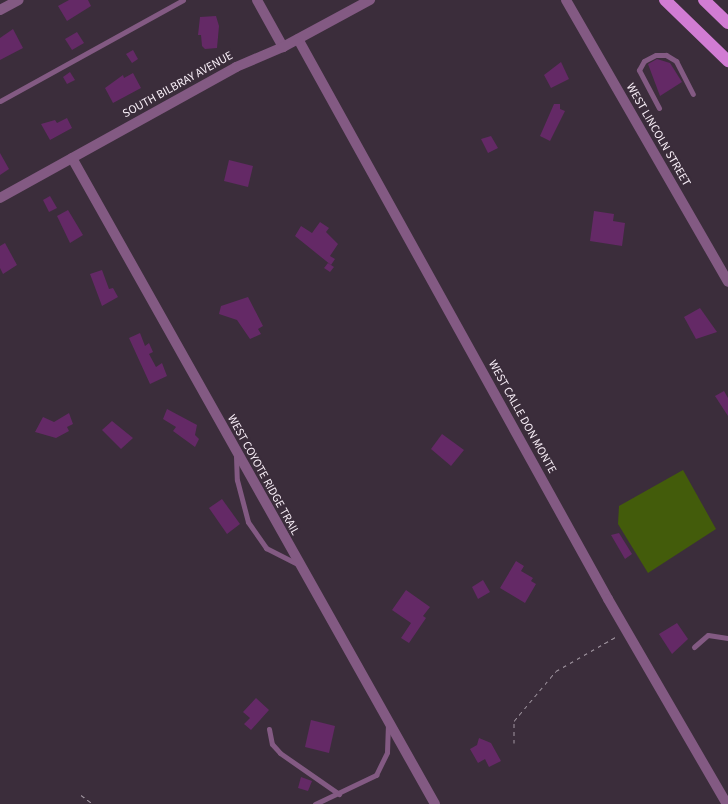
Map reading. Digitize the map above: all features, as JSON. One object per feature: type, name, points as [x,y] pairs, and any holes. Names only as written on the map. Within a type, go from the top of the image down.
[{"type":"main road","points":[[665,0],[728,61]]},
{"type":"main road","points":[[704,0],[728,23]]},
{"type":"street","points":[[0,10],[19,0]]},
{"type":"street","points":[[257,0],[283,47]]},
{"type":"street","name":"WEST LINCOLN STREET","points":[[566,0],[728,282]]},
{"type":"street","name":"SOUTH BILBRAY AVENUE","points":[[0,198],[236,67],[283,47],[364,1]]},
{"type":"street","name":"WEST CALLE DON MONTE","points":[[298,39],[627,631],[727,804]]},
{"type":"street","name":"WEST COYOTE RIDGE TRAIL","points":[[72,158],[236,453],[435,804]]},
{"type":"lane","points":[[0,101],[183,0]]},
{"type":"lane","points":[[658,108],[639,70],[644,61],[656,55],[666,55],[676,61],[693,94]]},
{"type":"lane","points":[[236,453],[236,480],[248,522],[266,548],[299,565]]},
{"type":"lane","points":[[694,647],[708,635],[728,638]]},
{"type":"lane","points":[[315,804],[376,775],[387,752],[387,720]]},
{"type":"lane","points":[[269,729],[272,744],[280,753],[339,794]]},
{"type":"path","points":[[514,743],[514,721],[556,671],[627,631]]},
{"type":"path","points":[[81,795],[93,804]]},
{"type":"green space","points":[[683,470],[716,529],[648,573],[618,524],[619,506]]},
{"type":"building","points":[[69,0],[88,0],[91,6],[67,21],[58,6]]},
{"type":"building","points":[[216,16],[219,26],[217,48],[205,49],[202,46],[201,35],[198,35],[200,17]]},
{"type":"building","points":[[13,29],[23,48],[0,60],[0,38]]},
{"type":"building","points":[[77,32],[84,43],[72,50],[65,39]]},
{"type":"building","points":[[133,50],[138,59],[132,63],[126,54]]},
{"type":"building","points":[[657,59],[670,63],[682,82],[660,96],[648,64]]},
{"type":"building","points":[[561,62],[569,79],[551,88],[544,75]]},
{"type":"building","points":[[70,72],[75,80],[67,84],[63,77]]},
{"type":"building","points":[[133,73],[141,88],[113,103],[105,88],[123,75],[124,78]]},
{"type":"building","points":[[554,104],[560,104],[560,109],[565,111],[550,141],[540,136]]},
{"type":"building","points":[[67,118],[72,128],[50,140],[41,124],[55,120],[57,123]]},
{"type":"building","points":[[491,136],[498,148],[488,153],[481,139]]},
{"type":"building","points":[[0,153],[9,169],[0,175]]},
{"type":"building","points":[[229,160],[253,166],[248,187],[224,181]]},
{"type":"building","points":[[50,196],[57,208],[49,212],[43,200]]},
{"type":"building","points":[[68,210],[83,235],[70,243],[57,216]]},
{"type":"building","points":[[594,211],[614,214],[613,221],[625,223],[622,246],[590,241]]},
{"type":"building","points":[[320,222],[329,228],[326,232],[338,244],[330,256],[335,259],[331,265],[295,236],[301,226],[312,233]]},
{"type":"building","points":[[5,243],[17,265],[3,274],[0,268],[0,246]]},
{"type":"building","points":[[328,263],[334,267],[330,272],[324,268]]},
{"type":"building","points":[[102,270],[109,289],[113,288],[118,297],[102,306],[90,274]]},
{"type":"building","points":[[248,297],[263,326],[258,329],[261,334],[250,339],[237,320],[219,314],[221,306]]},
{"type":"building","points":[[700,308],[717,332],[696,339],[684,317]]},
{"type":"building","points":[[140,333],[145,346],[149,343],[153,352],[149,354],[156,367],[162,363],[167,376],[150,384],[129,338]]},
{"type":"building","points":[[724,391],[728,398],[728,416],[715,396]]},
{"type":"building","points":[[167,409],[197,425],[195,435],[199,439],[195,447],[173,431],[176,427],[163,419]]},
{"type":"building","points":[[69,413],[73,424],[67,427],[69,431],[56,438],[35,432],[43,417],[54,422]]},
{"type":"building","points":[[112,421],[133,438],[121,449],[102,430]]},
{"type":"building","points":[[442,434],[464,450],[451,466],[431,449]]},
{"type":"building","points":[[222,499],[240,524],[227,534],[209,508]]},
{"type":"building","points":[[619,533],[632,554],[625,559],[611,535]]},
{"type":"building","points":[[516,561],[524,566],[521,571],[533,578],[531,581],[536,584],[525,603],[500,588]]},
{"type":"building","points":[[483,580],[490,592],[478,599],[472,587]]},
{"type":"building","points":[[406,590],[430,607],[423,616],[426,618],[409,643],[401,638],[411,623],[392,610]]},
{"type":"building","points":[[677,623],[688,639],[672,654],[659,634]]},
{"type":"building","points":[[256,698],[269,710],[251,730],[244,724],[250,718],[243,712]]},
{"type":"building","points":[[311,720],[335,726],[329,753],[305,747]]},
{"type":"building","points":[[479,738],[491,743],[501,761],[489,767],[485,759],[478,763],[470,749],[477,745]]},
{"type":"building","points":[[301,777],[312,781],[308,791],[298,788]]}]
